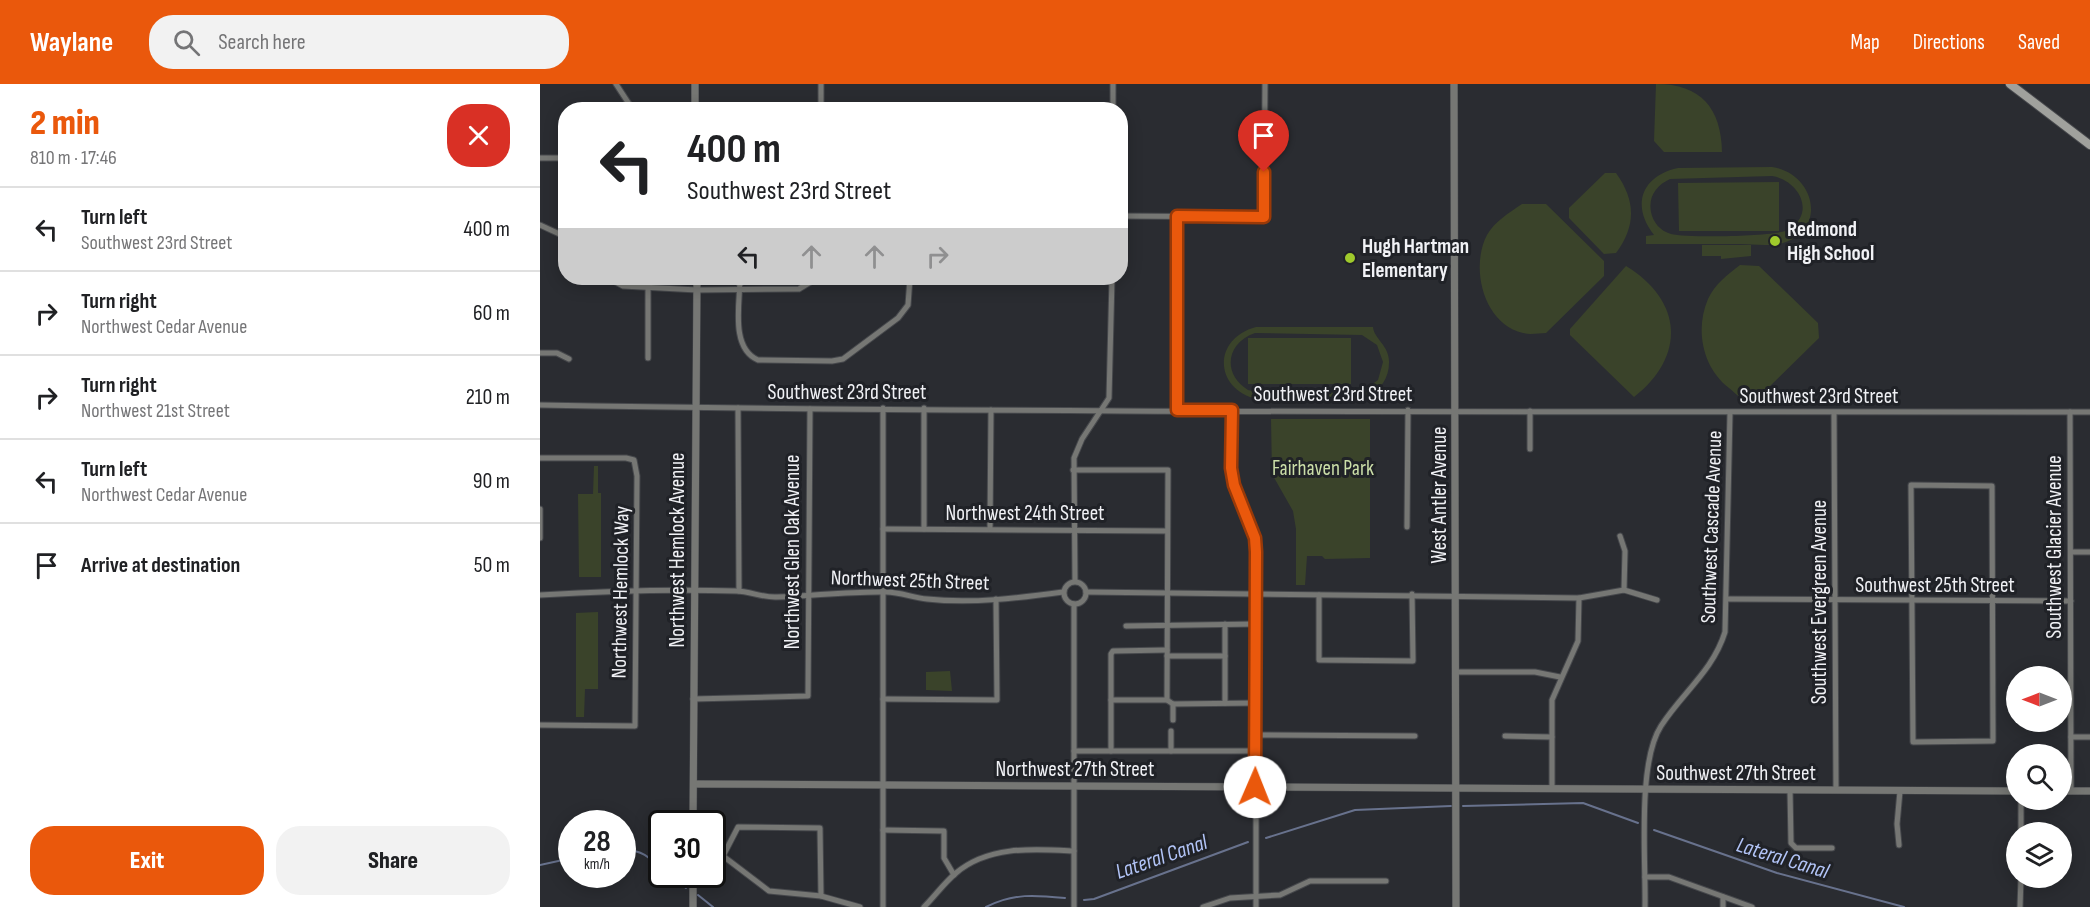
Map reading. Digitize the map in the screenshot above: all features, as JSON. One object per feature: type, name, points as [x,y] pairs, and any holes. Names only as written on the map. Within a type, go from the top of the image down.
[{"type":"main road","points":[[2010,84],[2090,145]]},
{"type":"street","points":[[616,84],[628,102]]},
{"type":"street","points":[[695,84],[696,102]]},
{"type":"street","points":[[821,84],[821,102]]},
{"type":"street","points":[[1113,84],[1113,102]]},
{"type":"street","points":[[1128,216],[1264,217],[1264,84]]},
{"type":"street","name":"West Antler Avenue","points":[[1454,84],[1456,907]]},
{"type":"street","points":[[540,158],[558,158]]},
{"type":"street","points":[[1177,216],[1177,410]]},
{"type":"street","points":[[540,225],[558,233]]},
{"type":"street","points":[[621,285],[648,289],[697,290],[799,289],[806,285]]},
{"type":"street","points":[[648,285],[648,358]]},
{"type":"street","name":"Northwest Hemlock Avenue","points":[[693,810],[693,591],[697,285]]},
{"type":"street","points":[[740,285],[742,348],[758,360],[843,359],[898,318],[908,305],[909,285]]},
{"type":"street","points":[[1075,581],[1074,470],[1077,448],[1104,409],[1112,387],[1112,285]]},
{"type":"street","points":[[540,353],[557,352],[569,359]]},
{"type":"street","name":"Southwest 23rd Street","points":[[540,405],[991,410],[2090,412]]},
{"type":"street","points":[[738,408],[740,591]]},
{"type":"street","points":[[883,408],[883,907]]},
{"type":"street","points":[[924,408],[924,529]]},
{"type":"street","name":"Northwest Glen Oak Avenue","points":[[693,699],[808,696],[810,409]]},
{"type":"street","points":[[990,530],[991,410]]},
{"type":"street","points":[[1232,410],[1231,468],[1234,485],[1255,538],[1256,907]]},
{"type":"street","points":[[1407,527],[1408,410]]},
{"type":"street","points":[[1530,411],[1530,449]]},
{"type":"street","name":"Southwest Cascade Avenue","points":[[1645,907],[1646,789],[1650,750],[1660,727],[1712,664],[1725,632],[1730,412]]},
{"type":"street","name":"Southwest Glacier Avenue","points":[[2070,412],[2071,744]]},
{"type":"street","name":"Southwest Evergreen Avenue","points":[[1834,413],[1836,790]]},
{"type":"street","name":"Northwest Hemlock Way","points":[[540,458],[634,460],[637,476],[635,726],[540,725]]},
{"type":"street","points":[[1074,470],[1167,470],[1167,700]]},
{"type":"street","points":[[1911,485],[1992,486],[1993,741],[1913,742],[1912,601],[1911,485]]},
{"type":"street","points":[[540,509],[540,538]]},
{"type":"street","name":"Northwest 24th Street","points":[[883,529],[1167,531]]},
{"type":"street","points":[[1620,536],[1625,551],[1624,590]]},
{"type":"street","points":[[2071,552],[2090,552]]},
{"type":"street","points":[[1075,581],[1081,583],[1086,592],[1082,602],[1074,604],[1068,602],[1063,592],[1068,583],[1075,581]]},
{"type":"street","points":[[1086,592],[1412,594],[1579,598],[1624,590],[1657,600]]},
{"type":"street","name":"Northwest 25th Street","points":[[540,595],[636,591],[740,591],[776,597],[883,592],[908,593],[927,599],[996,599],[1063,592]]},
{"type":"street","points":[[1318,595],[1319,660],[1413,661],[1412,594]]},
{"type":"street","points":[[1552,788],[1552,700],[1560,677],[1578,641],[1579,598]]},
{"type":"street","points":[[883,699],[997,700],[996,599]]},
{"type":"street","name":"Southwest 25th Street","points":[[1727,599],[2071,601]]},
{"type":"street","points":[[1074,604],[1074,907]]},
{"type":"street","points":[[1225,624],[1225,703]]},
{"type":"street","points":[[1126,626],[1256,624]]},
{"type":"street","points":[[1111,751],[1111,654],[1113,651],[1225,656]]},
{"type":"street","points":[[1456,672],[1535,672],[1560,677]]},
{"type":"street","points":[[1111,700],[1167,700],[1173,704],[1256,703]]},
{"type":"street","points":[[1173,704],[1173,720]]},
{"type":"street","points":[[1171,731],[1171,751]]},
{"type":"street","points":[[1256,735],[1415,736]]},
{"type":"street","points":[[1505,736],[1552,737]]},
{"type":"street","points":[[2071,737],[2090,737]]},
{"type":"street","points":[[1074,751],[1256,751]]},
{"type":"street","name":"Northwest 27th Street","points":[[694,784],[1456,788]]},
{"type":"street","name":"Southwest 27th Street","points":[[1456,788],[2006,791]]},
{"type":"street","points":[[1790,790],[1791,843],[1796,848],[1832,848]]},
{"type":"street","points":[[1899,845],[1896,824],[1900,791]]},
{"type":"street","points":[[2072,791],[2090,791]]},
{"type":"street","points":[[726,850],[738,827],[820,828],[820,896]]},
{"type":"street","points":[[883,830],[944,831],[944,858],[954,876]]},
{"type":"street","points":[[924,907],[954,876],[970,864],[1008,851],[1028,848],[1074,851]]},
{"type":"street","points":[[726,858],[769,891],[820,896],[860,907]]},
{"type":"street","points":[[1645,877],[1669,877],[1752,907]]},
{"type":"street","points":[[1203,907],[1230,898],[1280,896],[1310,882],[1386,881]]},
{"type":"street","points":[[693,888],[693,907]]},
{"type":"street","points":[[2020,907],[2021,888]]},
{"type":"street","points":[[1723,897],[1723,907]]},
{"type":"green space","points":[[1656,84],[1685,88],[1706,102],[1718,123],[1722,152],[1664,152],[1654,141]]},
{"type":"green space","points":[[1772,167],[1786,171],[1806,189],[1811,213],[1807,224],[1799,234],[1786,242],[1775,244],[1646,244],[1646,236],[1654,235],[1643,213],[1644,194],[1648,185],[1655,178],[1678,168]],"holes":[[[1772,176],[1781,179],[1796,190],[1803,205],[1798,222],[1783,232],[1732,236],[1671,234],[1658,226],[1652,216],[1650,206],[1652,196],[1661,184],[1670,179]]]},
{"type":"green space","points":[[1605,173],[1616,173],[1623,183],[1631,213],[1623,243],[1616,253],[1604,254],[1569,218],[1569,208]]},
{"type":"green space","points":[[1779,182],[1779,231],[1679,231],[1678,183]]},
{"type":"green space","points":[[1522,204],[1546,204],[1604,261],[1604,276],[1546,333],[1523,333],[1509,328],[1490,306],[1480,278],[1482,248],[1487,235],[1498,221]]},
{"type":"green space","points":[[1702,245],[1751,245],[1751,256],[1721,259],[1721,256],[1702,256]]},
{"type":"green space","points":[[1740,265],[1759,266],[1818,323],[1819,338],[1759,397],[1740,397],[1720,379],[1707,359],[1702,335],[1704,311],[1708,299],[1718,284]]},
{"type":"green space","points":[[1626,266],[1645,280],[1659,295],[1667,312],[1671,329],[1669,347],[1663,364],[1651,381],[1634,397],[1570,335],[1570,329]]},
{"type":"green space","points":[[1256,327],[1373,327],[1389,357],[1388,373],[1377,390],[1359,399],[1331,401],[1257,399],[1243,394],[1226,375],[1224,364],[1226,352],[1232,342],[1242,333]],"holes":[[[1255,333],[1362,335],[1377,345],[1383,362],[1378,380],[1363,391],[1257,392],[1248,390],[1240,383],[1231,368],[1233,351],[1245,338]]]},
{"type":"green space","points":[[1248,338],[1351,338],[1351,384],[1248,384]]},
{"type":"green space","name":"Fairhaven Park","points":[[1271,419],[1370,419],[1370,558],[1325,559],[1322,556],[1307,556],[1305,585],[1296,585],[1296,529],[1293,511],[1272,474]]},
{"type":"green space","points":[[594,466],[598,466],[598,493],[601,493],[601,577],[579,577],[578,494],[593,494]]},
{"type":"green space","points":[[598,612],[598,689],[585,689],[584,717],[576,717],[576,613]]},
{"type":"green space","points":[[950,671],[952,691],[926,690],[926,672]]},
{"type":"waterway","name":"Lateral Canal","points":[[1463,806],[1583,803],[1638,823]]},
{"type":"waterway","name":"Lateral Canal","points":[[1266,838],[1355,810],[1451,806]]},
{"type":"waterway","name":"Lateral Canal","points":[[1654,830],[1777,873],[1904,907]]},
{"type":"waterway","name":"Lateral Canal","points":[[1084,900],[1094,899],[1248,842]]},
{"type":"waterway","name":"Lateral Canal","points":[[636,851],[648,858]]},
{"type":"waterway","name":"Lateral Canal","points":[[540,865],[558,861]]},
{"type":"waterway","name":"Lateral Canal","points":[[698,895],[713,907]]},
{"type":"waterway","name":"Lateral Canal","points":[[986,907],[1015,897],[1065,898]]},
{"type":"place","name":"Redmond High School","points":[[1775,241]]},
{"type":"place","name":"Hugh Hartman Elementary","points":[[1350,258]]},
{"type":"route","points":[[1255,787],[1255,538],[1234,485],[1231,468],[1232,410],[1177,410],[1177,216],[1264,217],[1264,172]]}]
